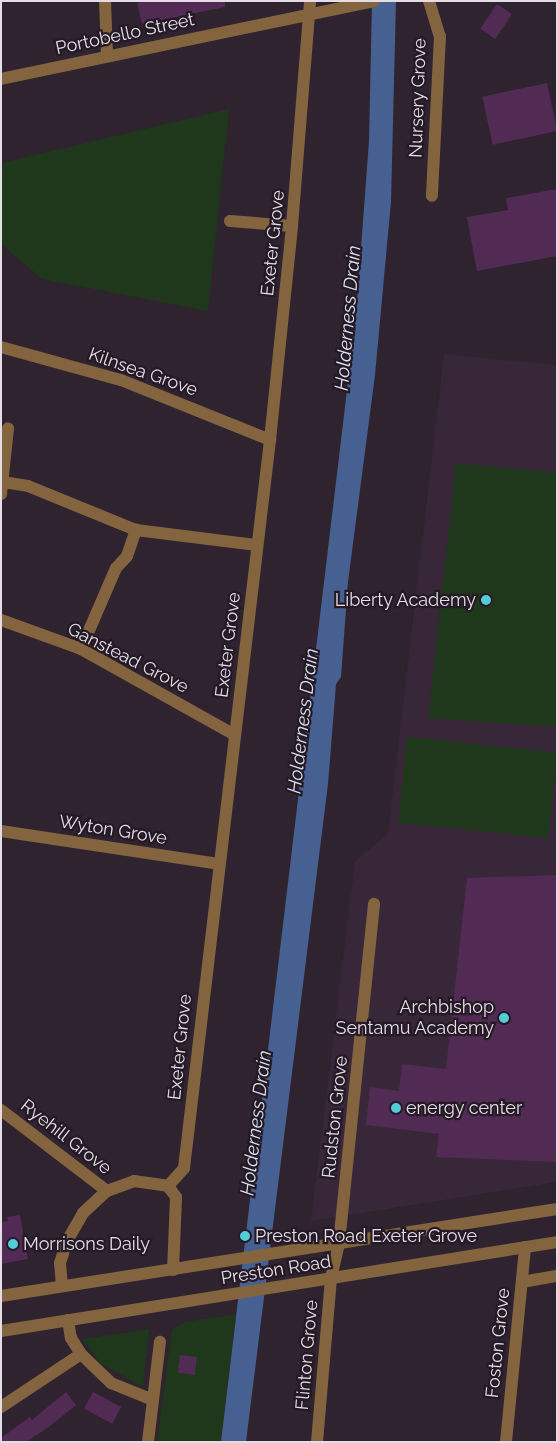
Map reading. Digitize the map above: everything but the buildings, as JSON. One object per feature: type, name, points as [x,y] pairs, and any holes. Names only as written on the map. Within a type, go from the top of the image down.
[{"type":"street","points":[[105,1],[107,55]]},
{"type":"street","name":"Exeter Grove","points":[[168,1186],[184,1168],[270,440],[292,226],[311,15],[310,1]]},
{"type":"street","name":"Nursery Grove","points":[[430,1],[440,36],[432,196]]},
{"type":"street","name":"Portobello Street","points":[[1,79],[107,55],[368,2]]},
{"type":"street","points":[[230,221],[292,226]]},
{"type":"street","name":"Kilnsea Grove","points":[[1,347],[121,380],[270,440]]},
{"type":"street","points":[[8,428],[2,488],[28,486],[136,530],[258,545]]},
{"type":"street","points":[[81,649],[116,568],[128,556],[136,530]]},
{"type":"street","name":"Ganstead Grove","points":[[1,620],[81,649],[235,735]]},
{"type":"street","name":"Wyton Grove","points":[[1,830],[219,864]]},
{"type":"street","name":"Rudston Grove","points":[[339,1243],[374,904]]},
{"type":"street","name":"Ryehill Grove","points":[[1,1110],[107,1191],[134,1181],[168,1186]]},
{"type":"street","points":[[168,1186],[176,1196],[173,1270]]},
{"type":"street","points":[[62,1286],[60,1263],[67,1242],[83,1212],[107,1191]]},
{"type":"street","name":"Preston Road","points":[[1,1296],[221,1263],[557,1208]]},
{"type":"street","name":"Preston Road","points":[[1,1331],[280,1288],[331,1278],[557,1242]]},
{"type":"street","name":"Flinton Grove","points":[[317,1442],[331,1278],[339,1243]]},
{"type":"street","name":"Foston Grove","points":[[506,1442],[525,1247]]},
{"type":"street","points":[[522,1282],[557,1276]]},
{"type":"street","points":[[68,1320],[71,1338],[80,1354],[112,1383],[153,1400]]},
{"type":"street","points":[[148,1442],[160,1342]]},
{"type":"street","points":[[1,1407],[80,1354]]},
{"type":"shaded area","name":"Liberty Academy","points":[[444,354],[557,365],[557,1182],[311,1221],[355,861],[388,834]]},
{"type":"green space","points":[[229,109],[208,311],[42,279],[1,244],[1,163]]},
{"type":"green space","points":[[456,463],[557,473],[557,727],[428,718]]},
{"type":"green space","points":[[407,737],[557,753],[548,838],[398,823]]},
{"type":"green space","points":[[236,1314],[221,1442],[157,1442],[172,1329],[185,1322]]},
{"type":"green space","points":[[149,1329],[143,1387],[100,1363],[82,1339]]},
{"type":"water","points":[[372,1],[396,1],[391,202],[375,375],[348,582],[341,677],[336,684],[328,784],[246,1442],[221,1442],[356,315],[369,141]]},
{"type":"place","name":"Liberty Academy","points":[[486,600]]},
{"type":"place","name":"Archbishop Sentamu Academy","points":[[504,1018]]},
{"type":"place","name":"energy center","points":[[396,1108]]},
{"type":"place","name":"Preston Road Exeter Grove","points":[[245,1236]]},
{"type":"place","name":"Morrisons Daily","points":[[13,1244]]},
{"type":"water label","name":"Holderness Drain","points":[[348,318]]},
{"type":"water label","name":"Holderness Drain","points":[[303,721]]},
{"type":"water label","name":"Holderness Drain","points":[[256,1123]]}]
